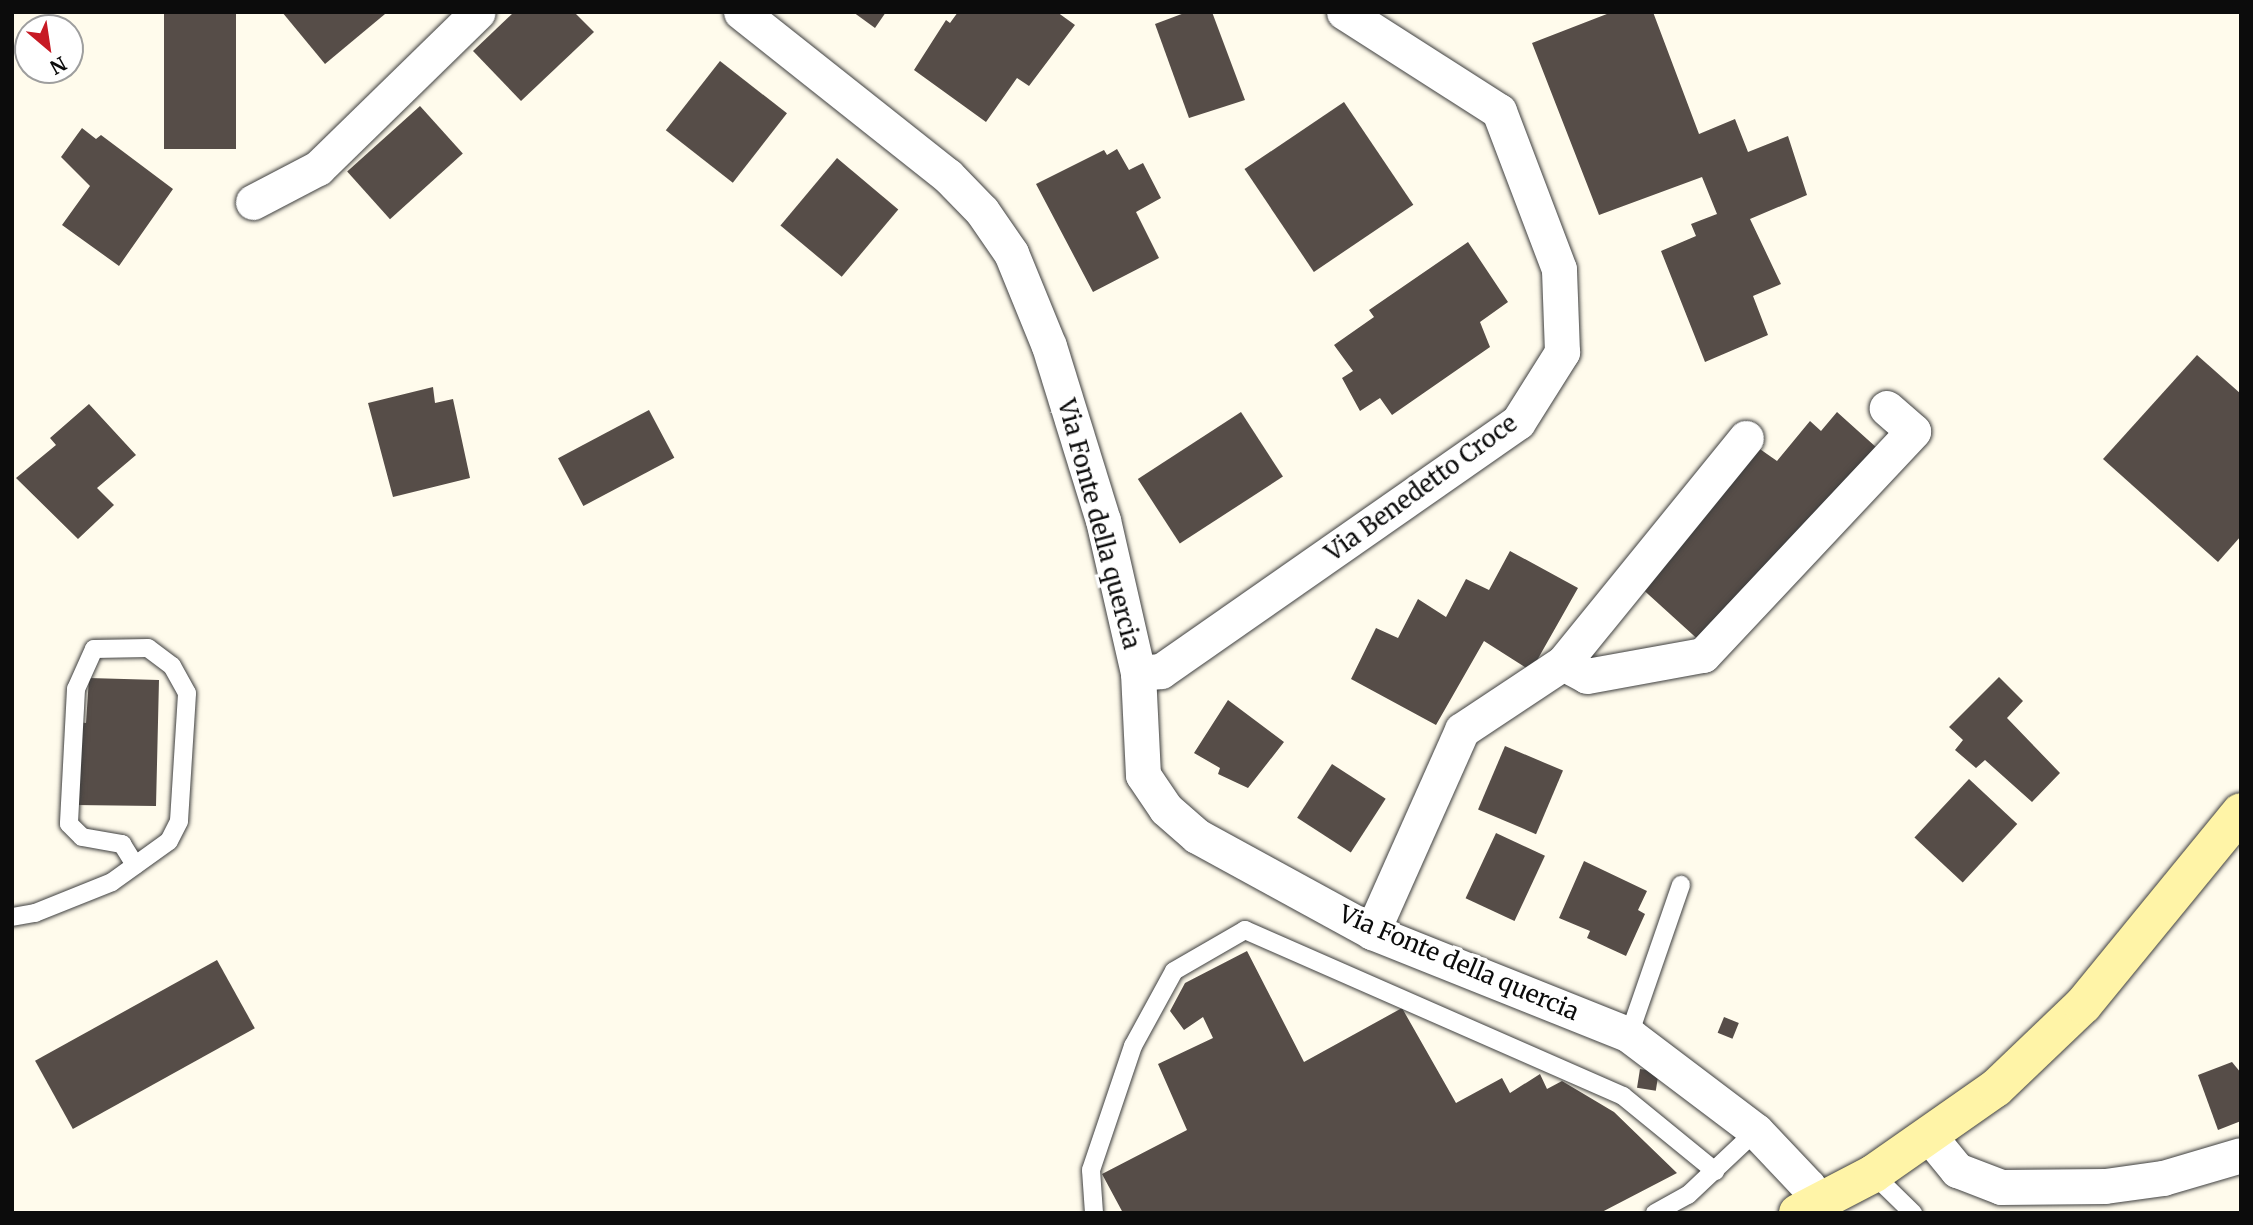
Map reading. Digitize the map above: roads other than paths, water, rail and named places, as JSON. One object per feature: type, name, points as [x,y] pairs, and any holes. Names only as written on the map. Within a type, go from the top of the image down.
[{"type":"main road","points":[[1807,1208],[1873,1174],[1930,1137],[1996,1087],[2083,1005],[2241,812]]},
{"type":"street","points":[[253,202],[318,168],[478,12]]},
{"type":"street","name":"Via Fonte della quercia","points":[[741,12],[947,174],[982,211],[1010,253],[1049,346],[1099,506],[1138,673],[1143,775],[1166,809],[1197,836],[1372,932],[1629,1035],[1756,1131],[1808,1186],[1807,1208]]},
{"type":"street","name":"Via Benedetto Croce","points":[[1138,673],[1161,671],[1518,422],[1562,352],[1559,269],[1499,111],[1344,12]]},
{"type":"street","points":[[1563,663],[1587,676],[1703,655],[1913,430],[1887,408]]},
{"type":"street","points":[[1372,932],[1462,730],[1563,663],[1746,438]]},
{"type":"street","points":[[1930,1137],[1957,1170],[2001,1186],[2105,1186],[2163,1178],[2241,1155]]},
{"type":"lane","points":[[12,917],[35,914],[112,882],[169,841],[179,821],[187,692],[172,666],[148,648],[94,649],[76,689],[69,824],[82,836],[122,844],[135,865]]},
{"type":"lane","points":[[1629,1035],[1681,885]]},
{"type":"lane","points":[[1094,1213],[1091,1170],[1133,1046],[1174,971],[1245,930],[1623,1096],[1715,1171]]},
{"type":"lane","points":[[1655,1213],[1715,1171],[1756,1131]]},
{"type":"lane","points":[[1873,1174],[1913,1213]]}]
